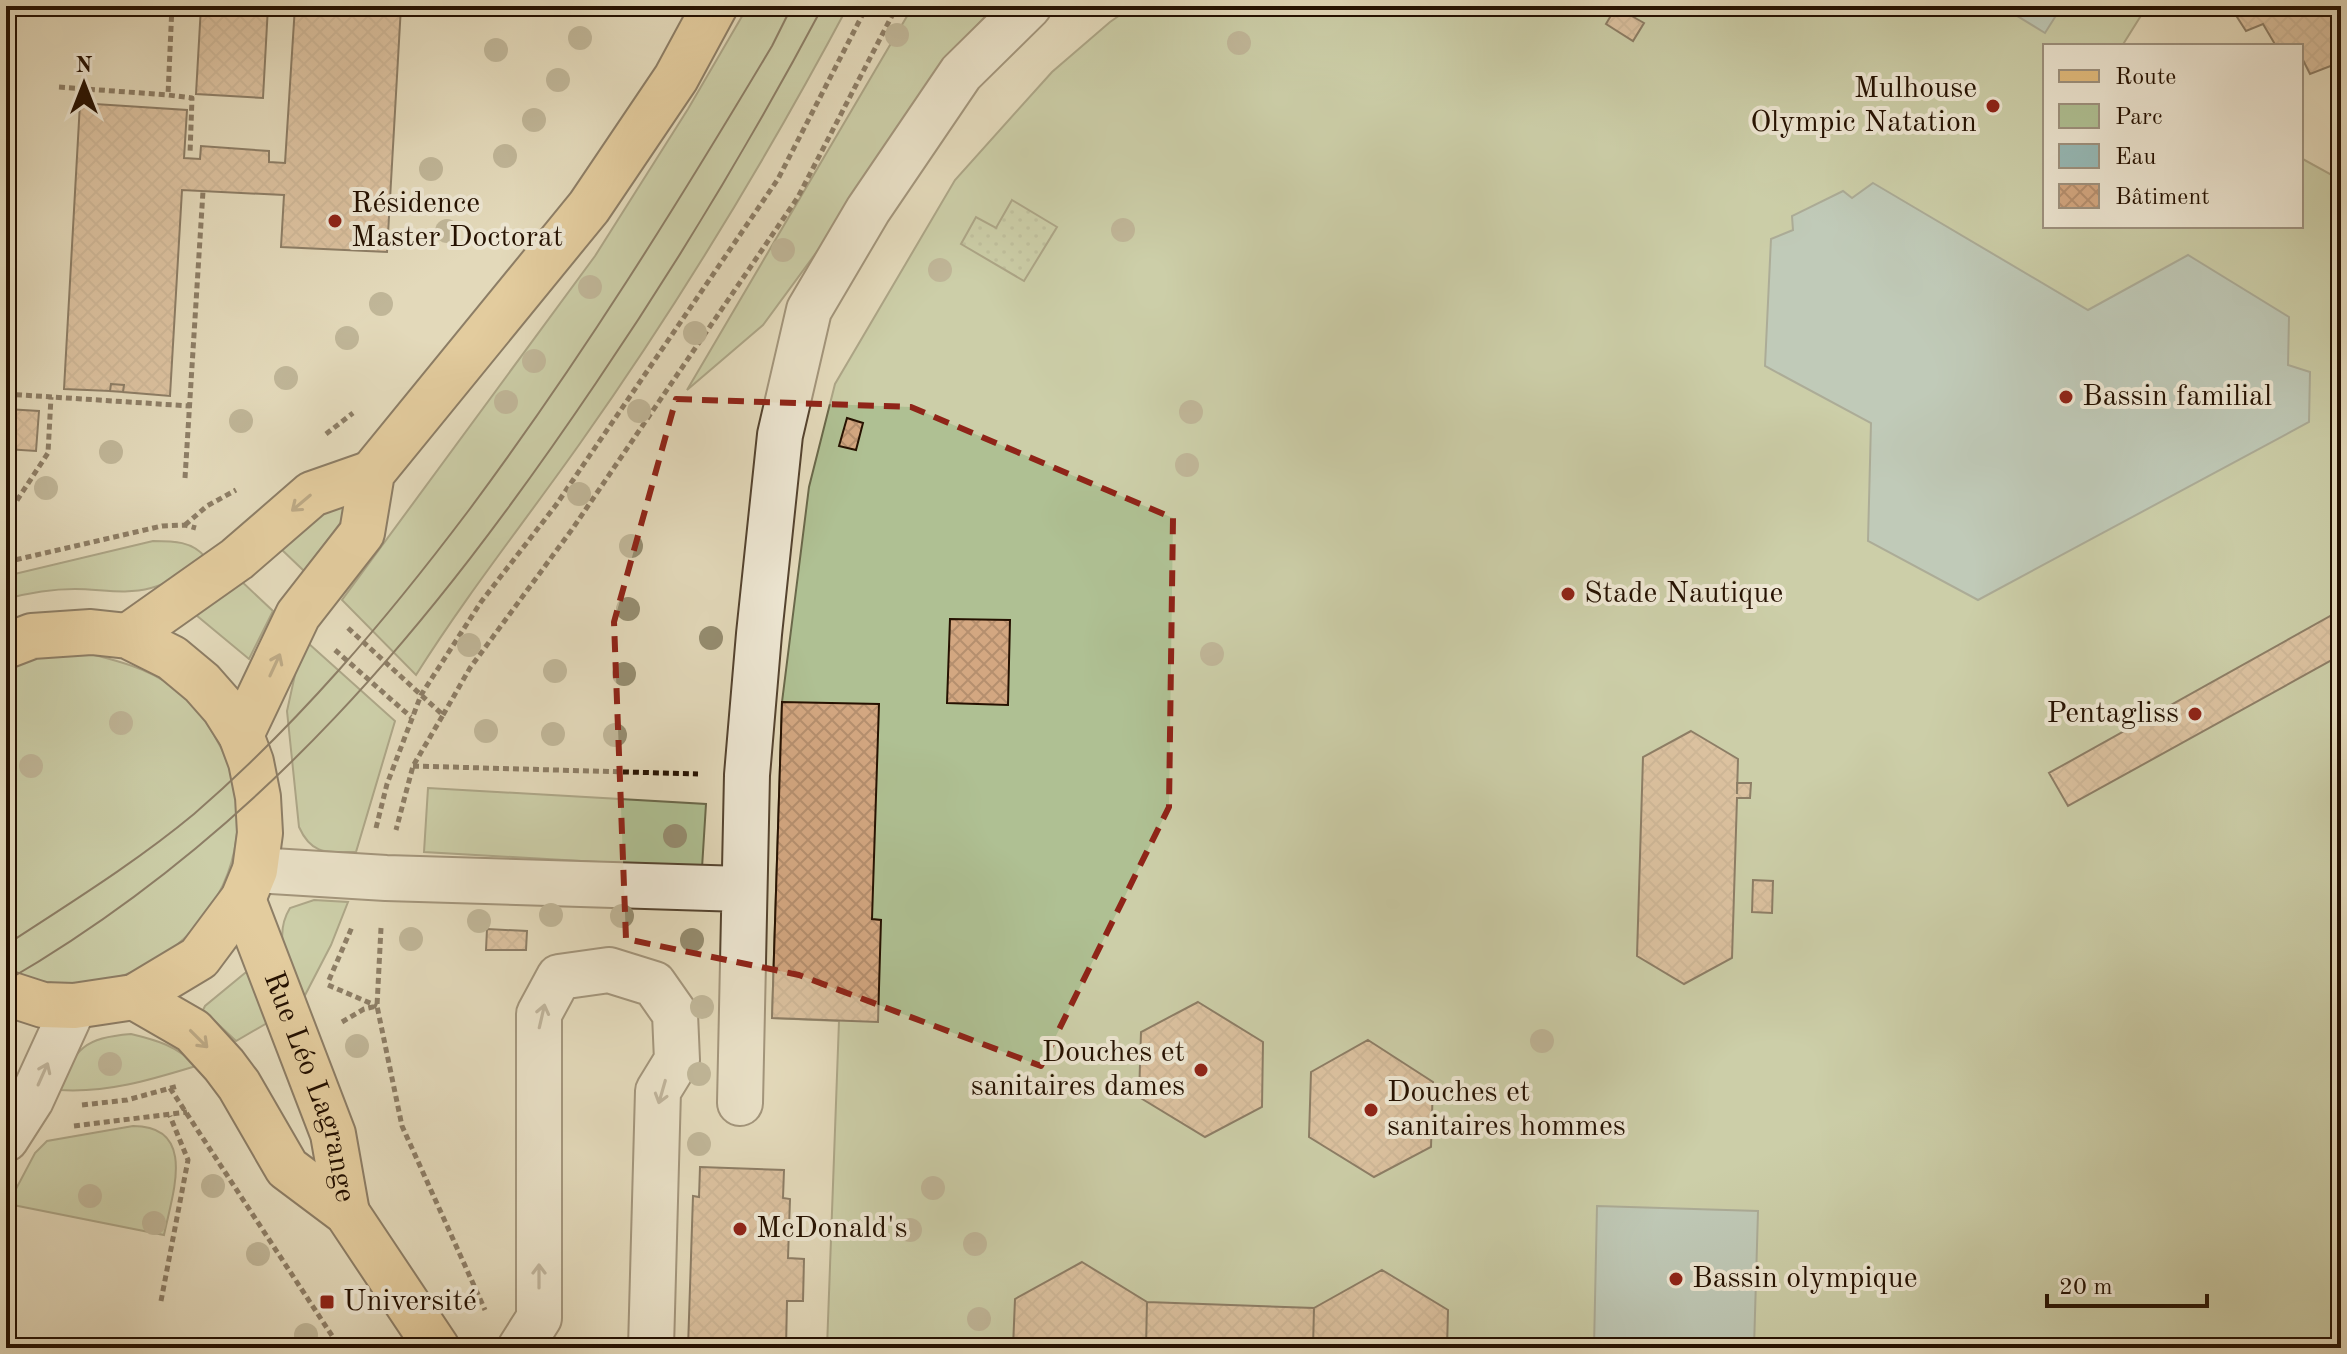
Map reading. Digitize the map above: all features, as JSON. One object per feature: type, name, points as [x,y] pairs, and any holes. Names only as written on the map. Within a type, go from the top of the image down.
[{"type":"main road","points":[[241,735],[298,615],[362,533],[372,473],[589,207],[676,78],[715,6]]},
{"type":"main road","points":[[128,636],[237,559],[312,494],[372,473]]},
{"type":"main road","points":[[6,646],[32,636],[91,632],[128,636],[172,658],[202,683],[224,708],[241,735],[251,762],[258,797],[260,833],[249,884],[199,958],[134,997],[74,1006],[43,1005],[6,993]]},
{"type":"main road","name":"Rue Léo Lagrange","points":[[249,884],[333,1134],[347,1213]]},
{"type":"main road","name":"Rue Léo Lagrange","points":[[134,997],[193,1031],[239,1085],[287,1168],[347,1213]]},
{"type":"main road","points":[[347,1213],[437,1348]]},
{"type":"street","points":[[740,1103],[742,889],[747,775],[780,435],[809,310],[868,210],[961,73],[1029,6]]},
{"type":"street","points":[[249,884],[375,877],[742,889]]},
{"type":"street","points":[[505,1334],[539,1318],[539,1014],[559,977],[609,970],[654,984],[675,1014],[677,1060],[658,1091],[651,1348]]},
{"type":"street","points":[[6,1139],[31,1100],[74,1006]]},
{"type":"path","points":[[168,95],[172,6]]},
{"type":"path","points":[[373,840],[387,784],[421,695],[481,602],[556,505],[778,179],[867,6]]},
{"type":"path","points":[[394,840],[413,766],[470,668],[582,516],[798,197],[897,6]]},
{"type":"path","points":[[59,87],[192,98],[190,154]]},
{"type":"path","points":[[185,478],[203,191]]},
{"type":"path","points":[[6,394],[190,406]]},
{"type":"path","points":[[6,517],[48,453],[51,397]]},
{"type":"path","points":[[317,442],[360,407]]},
{"type":"path","points":[[6,562],[162,526],[185,525],[221,497],[247,485]]},
{"type":"path","points":[[217,490],[225,505]]},
{"type":"path","points":[[354,634],[443,715]]},
{"type":"path","points":[[338,652],[411,717]]},
{"type":"path","points":[[413,766],[747,775]]},
{"type":"path","points":[[357,914],[327,984],[377,1006]]},
{"type":"path","points":[[381,915],[377,1006],[402,1126],[505,1334]]},
{"type":"path","points":[[73,1105],[127,1100],[170,1088],[340,1348]]},
{"type":"path","points":[[68,1126],[170,1116],[196,1108]]},
{"type":"path","points":[[161,1301],[188,1160],[170,1116]]},
{"type":"highlighted area","points":[[676,399],[911,407],[1173,518],[1169,807],[1041,1066],[799,975],[626,939],[614,622]]},
{"type":"green space","points":[[748,6],[848,6],[786,118],[688,282],[581,442],[416,675],[342,600],[595,256],[688,109]]},
{"type":"green space","points":[[913,6],[995,6],[957,47],[910,108],[838,223],[763,325],[687,390]]},
{"type":"green space","name":"Stade Nautique","points":[[1133,6],[2147,6],[2123,44],[2043,44],[2043,228],[2303,228],[2303,159],[2341,180],[2341,1348],[827,1348],[839,1021],[772,1018],[782,702],[809,487],[835,384],[955,180],[1052,72]]},
{"type":"green space","points":[[1012,200],[1057,227],[1024,281],[961,244],[976,217],[996,228]]},
{"type":"green space","points":[[335,502],[347,514],[304,571],[279,547]]},
{"type":"green space","points":[[153,541],[189,545],[206,558],[166,583],[151,588],[58,590],[6,599],[6,576]]},
{"type":"green space","points":[[239,579],[273,611],[249,659],[196,615]]},
{"type":"green space","points":[[308,643],[395,721],[356,852],[329,852],[315,848],[299,827],[287,711],[296,670]]},
{"type":"green space","points":[[91,654],[132,666],[161,679],[183,695],[200,714],[214,735],[235,787],[236,838],[222,886],[195,927],[157,959],[111,979],[60,984],[6,970],[6,669],[35,657]]},
{"type":"green space","points":[[428,788],[706,804],[702,868],[424,852]]},
{"type":"green space","points":[[314,900],[348,902],[331,945],[303,999],[285,954],[282,931],[290,908]]},
{"type":"green space","points":[[245,973],[249,973],[267,1023],[236,1041],[203,1010]]},
{"type":"green space","points":[[131,1034],[158,1041],[196,1066],[112,1087],[59,1090],[70,1064],[83,1048],[102,1039]]},
{"type":"green space","points":[[133,1126],[153,1129],[166,1137],[173,1150],[175,1183],[164,1235],[8,1204],[35,1153],[47,1141]]},
{"type":"water","points":[[2001,6],[2062,6],[2045,33]]},
{"type":"water","name":"Bassin familial","points":[[1873,183],[2088,310],[2188,255],[2289,317],[2288,365],[2310,372],[2309,422],[1978,600],[1868,541],[1871,423],[1765,366],[1771,239],[1793,230],[1792,216],[1843,191],[1852,198]]},
{"type":"water","name":"Bassin olympique","points":[[1597,1206],[1758,1211],[1754,1348],[1594,1348]]},
{"type":"building","points":[[201,6],[268,6],[263,98],[196,94]]},
{"type":"building","name":"Résidence Master Doctorat","points":[[295,6],[401,6],[387,252],[281,247],[284,195],[182,190],[170,396],[123,392],[124,385],[111,384],[110,391],[64,389],[80,103],[187,110],[184,158],[200,159],[201,146],[269,151],[269,162],[285,163]]},
{"type":"building","points":[[2206,6],[2229,6],[2210,15]]},
{"type":"building","points":[[2230,6],[2341,6],[2341,81],[2333,65],[2310,74],[2303,60],[2303,44],[2275,44],[2263,24],[2246,31]]},
{"type":"building","points":[[1616,7],[1644,23],[1633,41],[1606,24]]},
{"type":"building","points":[[111,384],[124,385],[123,392],[110,391]]},
{"type":"building","points":[[6,409],[39,411],[36,451],[6,449]]},
{"type":"building","points":[[847,418],[863,423],[856,450],[839,446]]},
{"type":"building","name":"Pentagliss","points":[[2341,610],[2341,655],[2068,806],[2049,773]]},
{"type":"building","points":[[950,619],[1010,620],[1008,705],[947,703]]},
{"type":"building","points":[[782,702],[879,704],[872,919],[881,920],[878,1022],[772,1018]]},
{"type":"building","points":[[1691,731],[1738,759],[1737,783],[1751,783],[1750,798],[1737,798],[1732,958],[1684,984],[1637,956],[1643,757]]},
{"type":"building","points":[[1753,880],[1773,881],[1772,913],[1752,912]]},
{"type":"building","points":[[487,929],[527,931],[526,950],[486,950]]},
{"type":"building","name":"Douches et sanitaires dames","points":[[1198,1002],[1263,1042],[1262,1107],[1205,1137],[1139,1097],[1141,1032]]},
{"type":"building","name":"Douches et sanitaires hommes","points":[[1368,1040],[1433,1082],[1431,1147],[1374,1177],[1309,1137],[1311,1072]]},
{"type":"building","name":"McDonald's","points":[[700,1167],[784,1170],[783,1198],[790,1199],[788,1258],[804,1259],[803,1301],[787,1301],[786,1348],[688,1348],[693,1196],[699,1197]]},
{"type":"building","points":[[1082,1262],[1147,1302],[1146,1348],[1013,1348],[1015,1299]]},
{"type":"building","points":[[1382,1270],[1448,1310],[1447,1348],[1313,1348],[1314,1308]]},
{"type":"building","points":[[1147,1302],[1314,1308],[1313,1348],[1146,1348]]},
{"type":"tram line","points":[[6,945],[125,866],[194,814],[269,744],[373,631],[469,510],[589,340],[772,46],[792,6]]},
{"type":"tram line","points":[[6,981],[98,923],[183,859],[262,790],[336,717],[405,639],[534,472],[627,337],[715,198],[823,6]]},
{"type":"place","name":"Mulhouse Olympic Natation","points":[[1993,106]]},
{"type":"place","name":"Résidence Master Doctorat","points":[[335,221]]},
{"type":"place","name":"Bassin familial","points":[[2066,397]]},
{"type":"place","name":"Stade Nautique","points":[[1568,594]]},
{"type":"place","name":"Pentagliss","points":[[2195,714]]},
{"type":"place","name":"Douches et sanitaires dames","points":[[1201,1070]]},
{"type":"place","name":"Douches et sanitaires hommes","points":[[1371,1110]]},
{"type":"place","name":"McDonald's","points":[[740,1229]]},
{"type":"place","name":"Bassin olympique","points":[[1676,1279]]},
{"type":"place","name":"Université","points":[[327,1302]]}]
